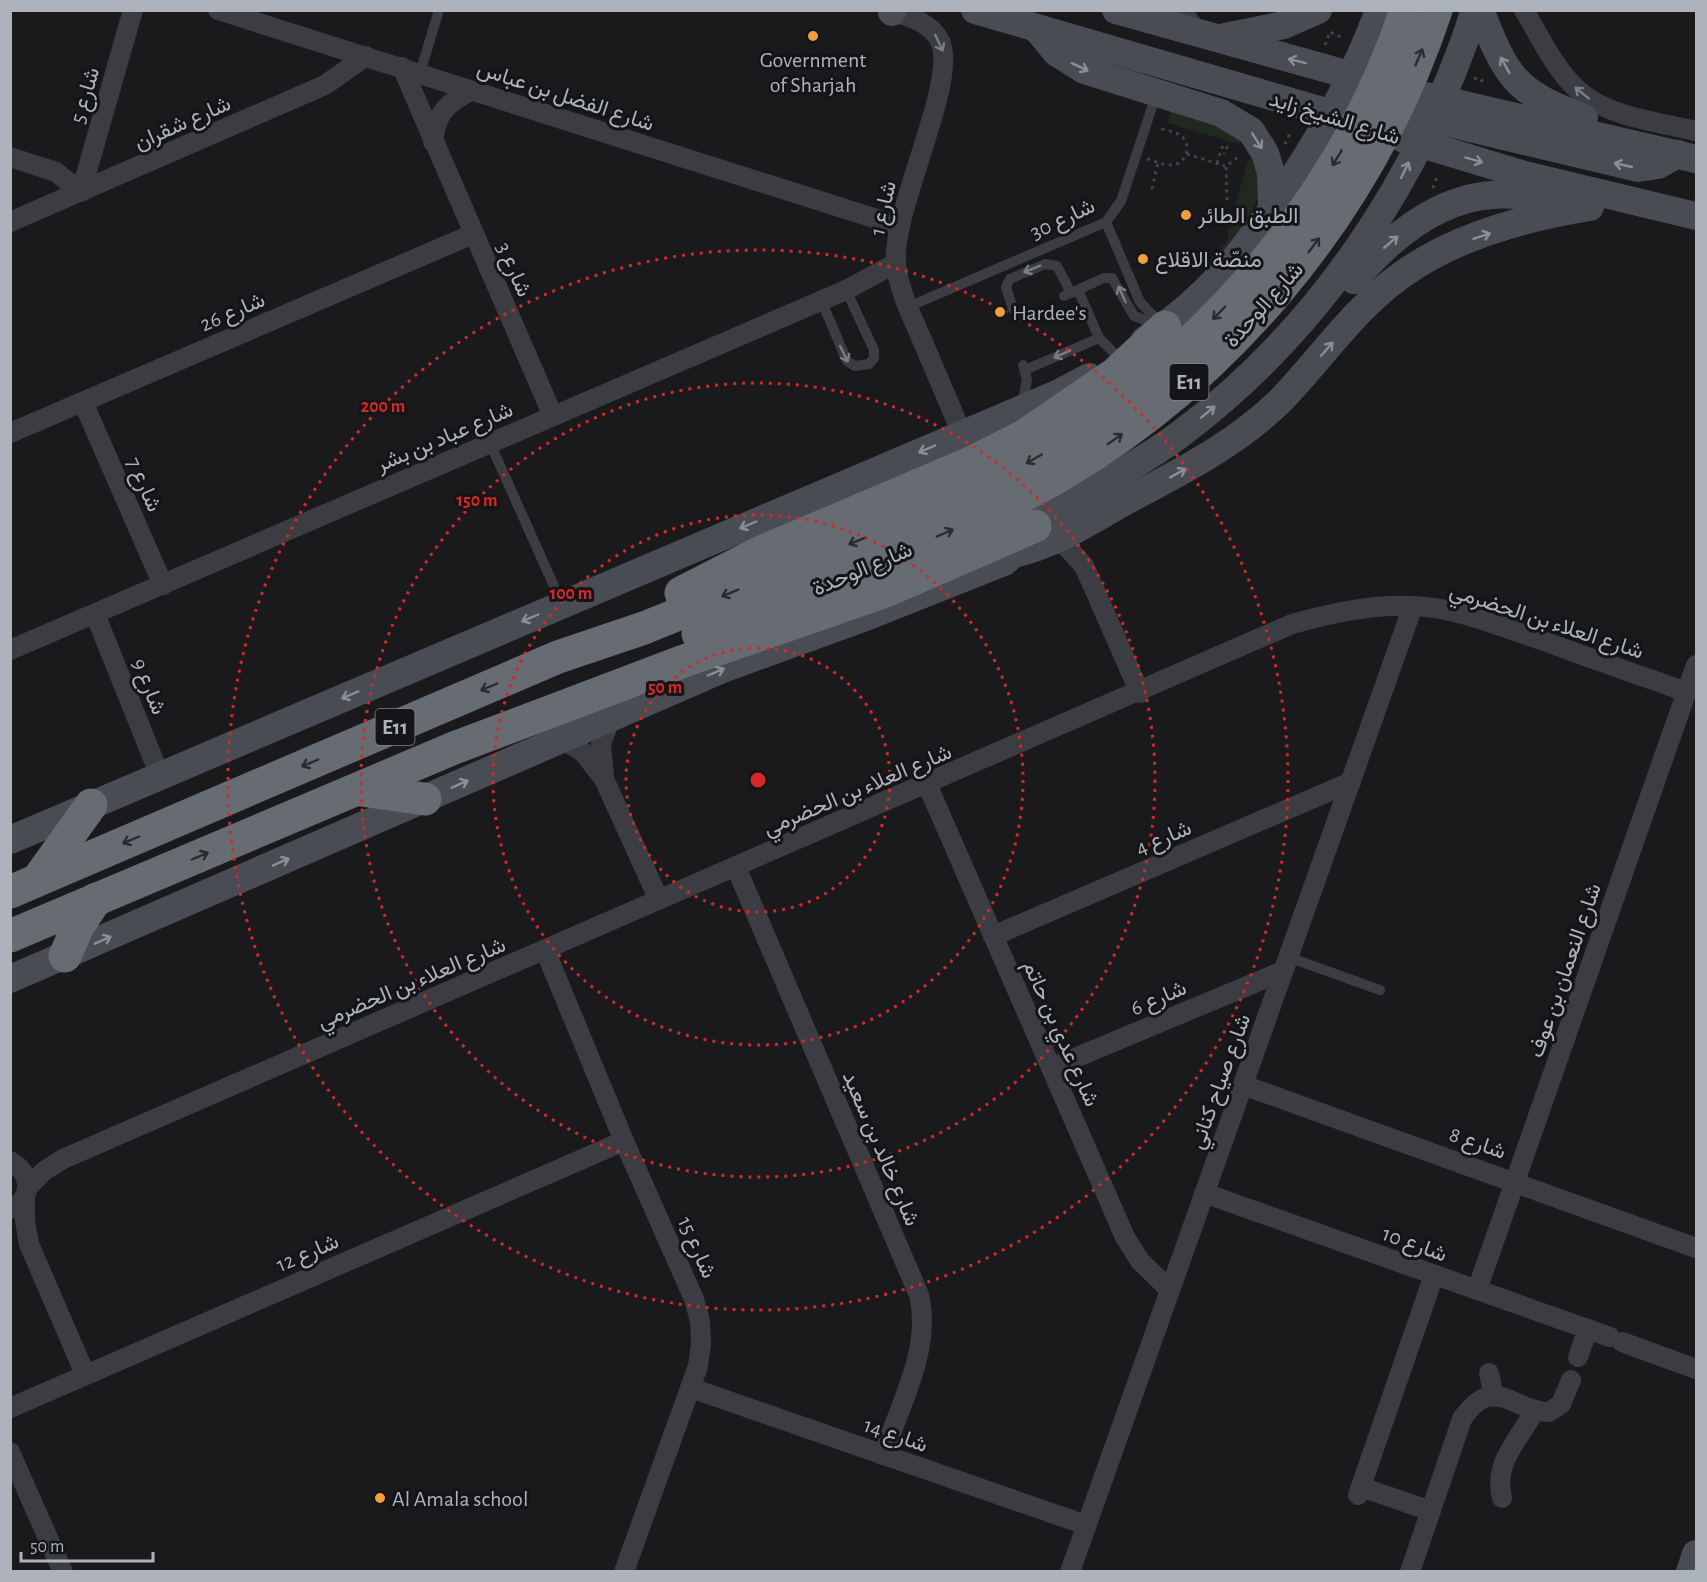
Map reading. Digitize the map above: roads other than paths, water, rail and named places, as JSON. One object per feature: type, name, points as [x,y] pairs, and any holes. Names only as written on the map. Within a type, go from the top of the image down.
[{"type":"highway","name":"شارع الوحدة","points":[[789,584],[1002,477],[1090,424],[1156,374],[1201,333],[1244,288],[1283,240],[1318,190],[1350,137],[1378,82],[1406,10]]},
{"type":"highway","name":"شارع الوحدة","points":[[789,584],[961,526],[1024,496],[1121,435],[1194,378],[1244,330],[1289,278],[1331,222],[1368,164],[1399,103],[1436,10]]},
{"type":"highway","points":[[558,657],[759,553],[973,462],[1024,436],[1116,373],[1165,327]]},
{"type":"highway","points":[[454,748],[684,661],[1044,533]]},
{"type":"highway","name":"E11","points":[[23,886],[558,657],[789,584]]},
{"type":"highway","name":"E11","points":[[10,936],[454,748],[789,584]]},
{"type":"highway","points":[[356,790],[391,792],[425,799]]},
{"type":"highway","points":[[23,886],[91,805]]},
{"type":"highway","points":[[65,956],[78,926],[96,899]]},
{"type":"street","name":"شارع 5","points":[[81,192],[133,10]]},
{"type":"street","name":"شارع الفضل بن عباس","points":[[218,10],[899,226]]},
{"type":"street","name":"شارع الشيخ زايد","points":[[975,10],[1334,114],[1430,121],[1622,141],[1687,157]]},
{"type":"street","name":"شارع الشيخ زايد","points":[[1116,10],[1206,37],[1353,76],[1521,174],[1696,216]]},
{"type":"street","points":[[1181,10],[1206,37],[1284,25],[1318,10]]},
{"type":"street","points":[[10,840],[1074,386],[1165,327],[1227,271],[1272,210],[1334,114],[1353,76],[1379,10]]},
{"type":"street","points":[[10,980],[731,666],[868,616],[999,564],[1178,435],[1243,381],[1321,301],[1355,253],[1399,182],[1430,121],[1476,10]]},
{"type":"street","points":[[1480,10],[1504,67],[1524,90],[1548,104],[1603,126],[1622,141]]},
{"type":"street","points":[[1524,10],[1562,72],[1581,93],[1605,107],[1696,131]]},
{"type":"street","name":"شارع 1","points":[[891,11],[926,25],[940,40],[944,59],[942,77],[899,226],[896,263],[908,307],[963,434]]},
{"type":"street","points":[[1037,29],[1046,42],[1070,63],[1221,113],[1251,131],[1264,153],[1271,173],[1272,210]]},
{"type":"street","name":"شارع شقران","points":[[10,222],[325,85],[366,56]]},
{"type":"street","name":"شارع 3","points":[[411,70],[434,142],[553,416]]},
{"type":"street","points":[[434,142],[435,127],[441,111],[454,99],[471,91]]},
{"type":"street","points":[[1430,121],[1638,168],[1687,157]]},
{"type":"street","points":[[10,157],[56,172],[81,192]]},
{"type":"street","points":[[1287,337],[1325,313],[1377,254],[1405,231],[1442,207],[1469,198],[1505,194],[1590,207],[1609,207],[1639,201]]},
{"type":"street","points":[[1044,533],[1090,522],[1204,458],[1257,420],[1293,386],[1368,302],[1404,273],[1475,238],[1547,215],[1590,207]]},
{"type":"street","name":"شارع 26","points":[[10,433],[473,234]]},
{"type":"street","name":"شارع عباد بن بشر","points":[[10,650],[846,290],[896,263]]},
{"type":"street","name":"شارع 7","points":[[83,402],[163,585]]},
{"type":"street","points":[[1084,566],[1083,542],[1090,522]]},
{"type":"street","points":[[1044,533],[1067,547],[1084,566],[1140,693]]},
{"type":"street","name":"شارع العلاء بن الحضرمي","points":[[21,1198],[44,1171],[63,1159],[1140,693],[1292,624],[1352,610],[1413,606],[1449,611],[1484,620],[1686,692]]},
{"type":"street","name":"شارع صياح كناني","points":[[1070,1572],[1413,606]]},
{"type":"street","name":"شارع 9","points":[[95,614],[160,776]]},
{"type":"street","name":"شارع النعمان بن عوف","points":[[1477,1290],[1696,665]]},
{"type":"street","points":[[604,779],[601,744],[611,717]]},
{"type":"street","points":[[561,739],[583,752],[604,779],[659,900]]},
{"type":"street","name":"شارع 4","points":[[993,936],[1351,782]]},
{"type":"street","name":"شارع عدي بن حاتم","points":[[927,784],[1125,1237],[1140,1261],[1169,1289]]},
{"type":"street","name":"شارع خالد بن سعيد","points":[[736,867],[919,1296],[924,1316],[922,1340],[883,1455]]},
{"type":"street","name":"شارع 15","points":[[545,950],[624,1141],[694,1299],[700,1321],[701,1344],[698,1366],[624,1572]]},
{"type":"street","name":"شارع 6","points":[[1051,1068],[1286,964]]},
{"type":"street","name":"شارع 8","points":[[1243,1085],[1516,1181],[1696,1248]]},
{"type":"street","name":"شارع 12","points":[[10,1408],[624,1141]]},
{"type":"street","name":"شارع العلاء بن الحضرمي","points":[[11,1161],[38,1164],[63,1159]]},
{"type":"street","points":[[11,1161],[22,1168],[27,1177],[21,1198],[29,1244],[85,1374]]},
{"type":"street","name":"شارع 10","points":[[1204,1193],[1696,1369]]},
{"type":"street","points":[[10,1222],[29,1244]]},
{"type":"street","points":[[1431,1511],[1360,1491],[1434,1275]]},
{"type":"street","points":[[1578,1357],[1588,1329]]},
{"type":"street","points":[[1490,1373],[1494,1397]]},
{"type":"street","points":[[1410,1572],[1462,1419],[1475,1404],[1494,1397],[1513,1399],[1535,1410],[1548,1412],[1556,1409],[1564,1397],[1570,1380]]},
{"type":"street","name":"شارع 14","points":[[691,1388],[1086,1525]]},
{"type":"street","points":[[1502,1498],[1499,1475],[1502,1464],[1535,1410]]},
{"type":"street","points":[[10,1452],[63,1572]]},
{"type":"street","points":[[1690,1572],[1696,1554]]},
{"type":"lane","points":[[411,70],[439,10]]},
{"type":"lane","name":"شارع 30","points":[[908,307],[1106,222],[1121,201],[1156,93]]},
{"type":"lane","points":[[1106,222],[1140,302],[1151,316],[1165,327]]},
{"type":"lane","points":[[1014,309],[1007,292],[1010,279],[1045,264],[1057,266],[1099,338],[1119,358]]},
{"type":"lane","points":[[1071,293],[1104,278],[1112,278],[1134,316],[1143,322],[1165,327]]},
{"type":"lane","points":[[821,300],[847,361],[855,366],[869,364],[874,358],[874,350],[846,290]]},
{"type":"lane","points":[[1021,409],[1026,388],[1024,367],[1099,338]]},
{"type":"lane","points":[[490,443],[562,605]]},
{"type":"lane","points":[[1286,964],[1380,990]]},
{"type":"place","name":"Government of Sharjah","points":[[813,36]]},
{"type":"place","name":"الطبق الطائر","points":[[1186,215]]},
{"type":"place","name":"منصّة الاقلاع","points":[[1143,259]]},
{"type":"place","name":"Hardee's","points":[[1000,312]]},
{"type":"place","name":"Al Amala school","points":[[380,1498]]}]
